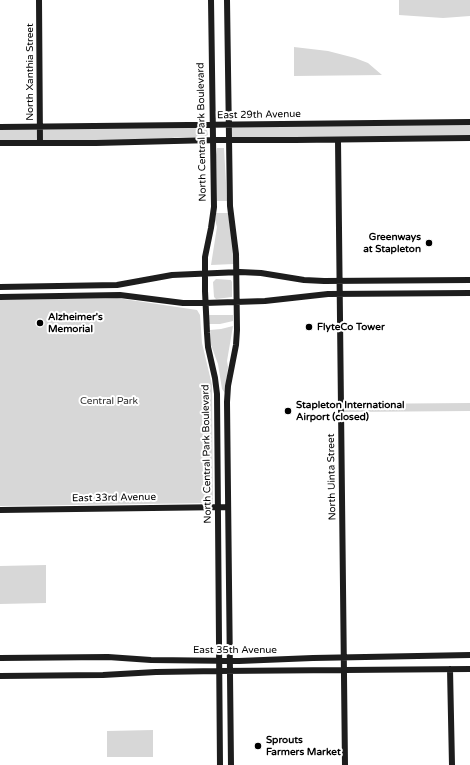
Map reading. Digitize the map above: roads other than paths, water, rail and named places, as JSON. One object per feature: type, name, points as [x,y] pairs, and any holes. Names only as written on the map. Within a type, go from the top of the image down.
[{"type":"street","name":"North Xanthia Street","points":[[39,0],[40,143]]},
{"type":"street","name":"North Central Park Boulevard","points":[[211,0],[214,207],[206,251],[205,303],[208,347],[217,394],[220,765]]},
{"type":"street","name":"North Central Park Boulevard","points":[[227,0],[230,212],[235,248],[237,302],[236,345],[227,398],[231,765]]},
{"type":"street","name":"East 29th Avenue","points":[[0,127],[470,122]]},
{"type":"street","points":[[0,143],[470,138]]},
{"type":"street","name":"North Uinta Street","points":[[338,140],[345,765]]},
{"type":"street","points":[[0,287],[117,285],[172,275],[236,272],[261,273],[311,281],[470,280]]},
{"type":"street","points":[[0,297],[120,295],[183,303],[205,303],[265,302],[314,295],[340,294],[470,293]]},
{"type":"street","name":"East 33rd Avenue","points":[[0,510],[228,507]]},
{"type":"street","name":"East 35th Avenue","points":[[0,658],[108,657],[151,660],[230,660],[470,655]]},
{"type":"street","points":[[450,669],[452,765]]},
{"type":"street","name":"East 35th Avenue","points":[[0,676],[103,675],[219,671],[470,669]]},
{"type":"place","name":"Greenways at Stapleton","points":[[429,243]]},
{"type":"place","name":"Alzheimer's Memorial","points":[[40,323]]},
{"type":"place","name":"FlyteCo Tower","points":[[309,327]]},
{"type":"place","name":"Stapleton International Airport (closed)","points":[[288,411]]},
{"type":"place","name":"Sprouts Farmers Market","points":[[258,746]]},
{"type":"park label","name":"Central Park","points":[[109,401]]}]
